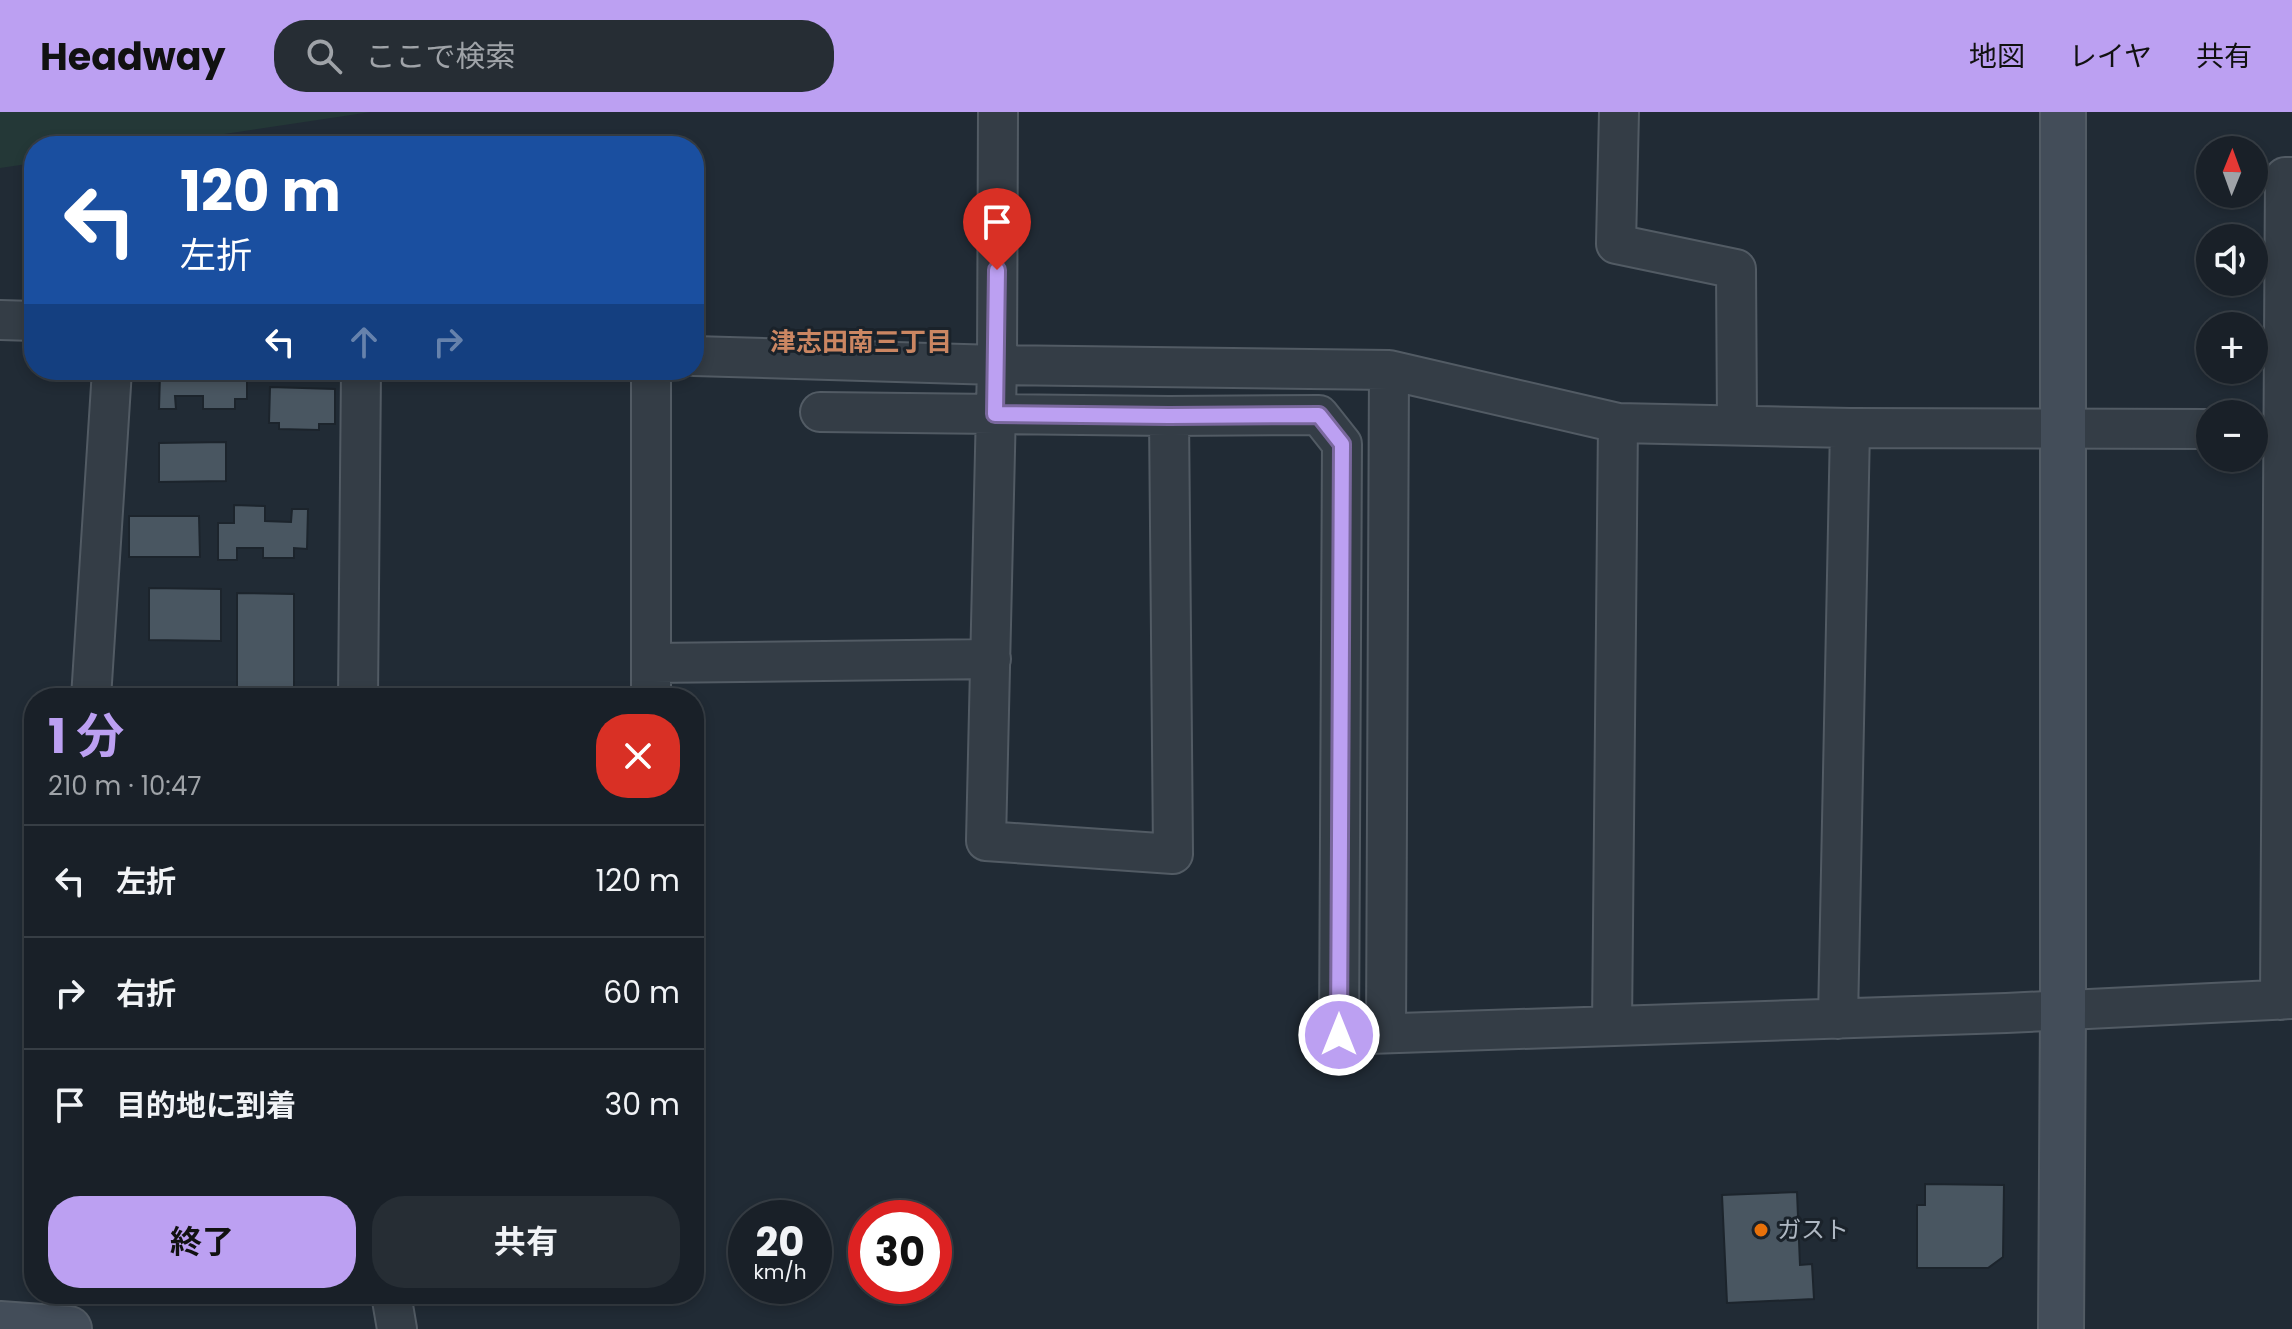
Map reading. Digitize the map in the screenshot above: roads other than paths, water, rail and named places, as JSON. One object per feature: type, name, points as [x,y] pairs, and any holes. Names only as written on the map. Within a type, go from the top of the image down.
[{"type":"street","points":[[998,112],[997,365],[986,841],[1173,854],[1169,416]]},
{"type":"street","points":[[1619,112],[1616,244],[1736,269],[1737,425]]},
{"type":"street","points":[[2061,1329],[2063,112]]},
{"type":"street","points":[[820,412],[1319,415],[1342,444],[1339,1035],[2063,1011],[2286,1000],[2269,429],[2285,177],[2292,177]]},
{"type":"street","points":[[0,320],[24,321]]},
{"type":"street","points":[[704,356],[997,365],[1389,370],[1618,423],[1850,428],[2196,429]]},
{"type":"street","points":[[1386,1033],[1389,370]]},
{"type":"street","points":[[92,688],[111,380]]},
{"type":"street","points":[[358,688],[361,380]]},
{"type":"street","points":[[651,380],[651,680],[991,659]]},
{"type":"street","points":[[1612,1026],[1618,423]]},
{"type":"street","points":[[1838,1019],[1850,428]]},
{"type":"street","points":[[393,1304],[397,1329]]},
{"type":"street","points":[[0,1324],[69,1329]]},
{"type":"place","name":"ガスト","points":[[1761,1230]]},
{"type":"district","name":"津志田南三丁目","points":[[861,342]]}]
